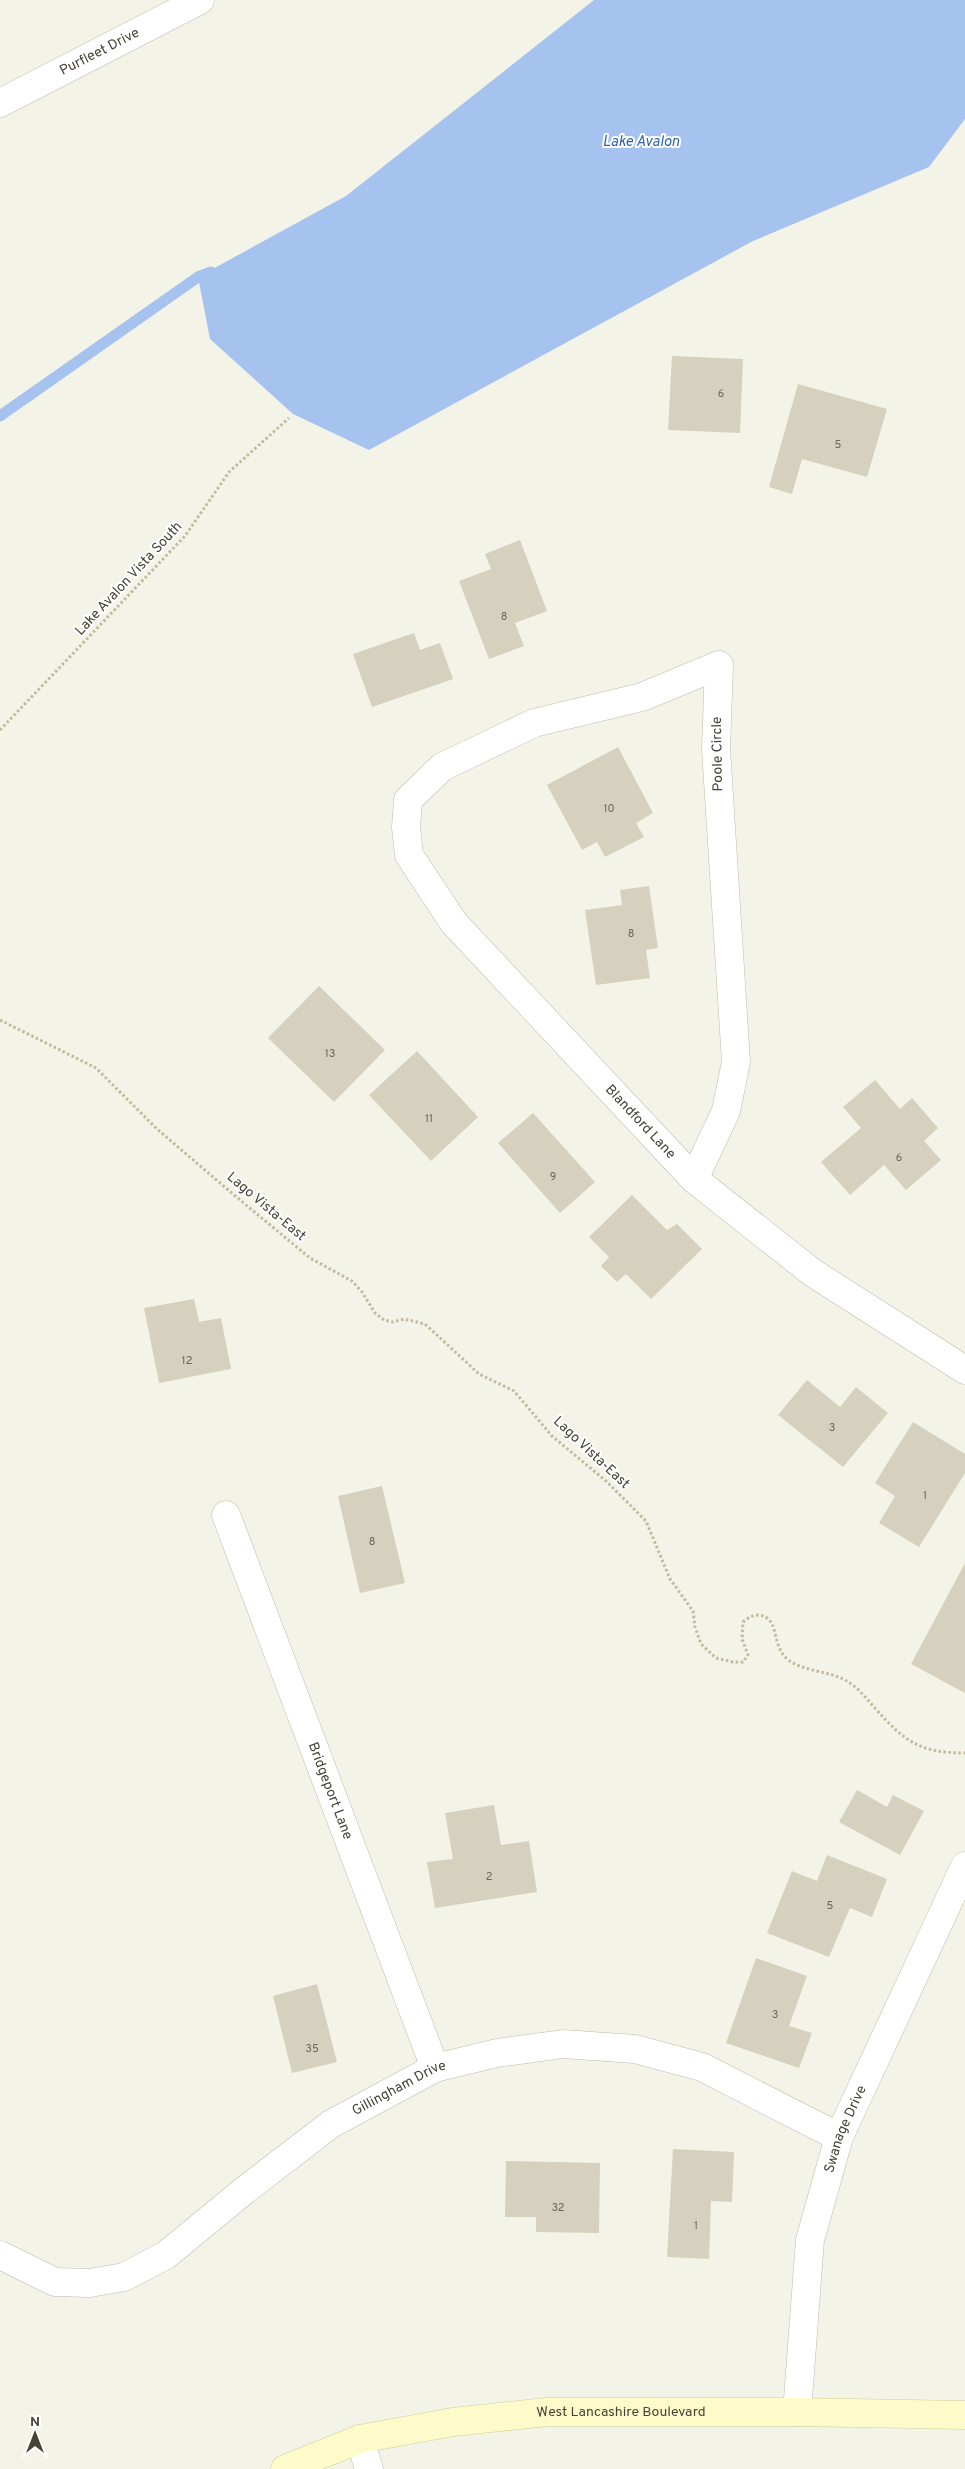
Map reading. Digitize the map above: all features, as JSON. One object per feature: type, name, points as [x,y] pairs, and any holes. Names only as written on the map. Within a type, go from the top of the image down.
[{"type":"main road","name":"West Lancashire Boulevard","points":[[285,2469],[360,2439],[453,2422],[547,2412],[797,2412],[965,2415]]},
{"type":"street","name":"Purfleet Drive","points":[[0,103],[200,0]]},
{"type":"street","name":"Poole Circle","points":[[408,800],[442,767],[534,723],[642,696],[719,665],[716,749],[736,1062],[726,1111],[694,1179]]},
{"type":"street","name":"Blandford Lane","points":[[408,800],[406,827],[409,855],[454,923],[694,1179],[813,1274],[965,1370]]},
{"type":"street","name":"Bridgeport Lane","points":[[226,1515],[435,2068]]},
{"type":"street","name":"Swanage Drive","points":[[797,2412],[810,2240],[839,2137],[965,1866]]},
{"type":"street","name":"Gillingham Drive","points":[[0,2256],[55,2282],[90,2283],[124,2277],[166,2255],[244,2190],[331,2124],[435,2068],[497,2053],[563,2044],[635,2049],[702,2067],[839,2137]]},
{"type":"street","points":[[360,2439],[369,2469]]},
{"type":"path","name":"Lake Avalon Vista South","points":[[0,730],[185,536],[228,472],[289,418]]},
{"type":"path","name":"Lago Vista-East","points":[[0,1020],[96,1068],[157,1129],[242,1202],[310,1258],[352,1281],[376,1313],[384,1320],[393,1322],[404,1319],[425,1324],[479,1374],[514,1390],[552,1436],[606,1481],[646,1521],[670,1579],[693,1611],[694,1627],[701,1644],[716,1658],[742,1662],[748,1655],[742,1639],[743,1622],[750,1616],[758,1614],[767,1618],[773,1625],[777,1647],[792,1663],[849,1682],[895,1732],[925,1750],[965,1753]]},
{"type":"water","name":"Lake Avalon","points":[[594,0],[965,0],[965,119],[929,167],[753,241],[369,450],[293,414],[210,339],[198,277],[346,196]]},
{"type":"building","points":[[672,356],[743,359],[740,433],[668,430]]},
{"type":"building","points":[[798,384],[887,409],[867,477],[802,459],[792,494],[769,487]]},
{"type":"building","points":[[520,540],[547,611],[515,623],[524,646],[489,659],[459,581],[491,569],[485,554]]},
{"type":"building","points":[[414,633],[420,650],[440,643],[453,679],[372,707],[353,654]]},
{"type":"building","points":[[618,747],[653,813],[636,823],[644,837],[605,857],[597,842],[582,850],[547,785]]},
{"type":"building","points":[[649,886],[658,948],[646,950],[650,978],[596,985],[585,910],[622,905],[620,890]]},
{"type":"building","points":[[319,986],[385,1050],[334,1102],[268,1038]]},
{"type":"building","points":[[417,1051],[478,1117],[431,1161],[369,1095]]},
{"type":"building","points":[[875,1080],[900,1109],[912,1098],[938,1128],[924,1141],[941,1160],[906,1190],[884,1165],[850,1195],[821,1162],[861,1128],[843,1107]]},
{"type":"building","points":[[533,1113],[595,1182],[560,1213],[498,1143]]},
{"type":"building","points":[[632,1195],[667,1230],[677,1224],[702,1249],[651,1299],[626,1274],[617,1282],[601,1266],[609,1257],[589,1237]]},
{"type":"building","points":[[194,1299],[199,1322],[221,1318],[231,1369],[159,1383],[144,1308]]},
{"type":"building","points":[[807,1380],[840,1407],[856,1387],[888,1413],[843,1467],[778,1415]]},
{"type":"building","points":[[913,1422],[965,1454],[965,1473],[919,1547],[879,1523],[895,1496],[875,1483]]},
{"type":"building","points":[[382,1486],[405,1583],[360,1593],[338,1496]]},
{"type":"building","points":[[965,1563],[965,1693],[911,1664]]},
{"type":"building","points":[[857,1790],[887,1807],[893,1795],[924,1811],[900,1855],[839,1822]]},
{"type":"building","points":[[494,1805],[501,1845],[529,1841],[537,1892],[435,1908],[427,1862],[453,1859],[445,1813]]},
{"type":"building","points":[[827,1855],[887,1879],[872,1917],[850,1908],[829,1957],[767,1933],[792,1871],[817,1881]]},
{"type":"building","points":[[756,1958],[807,1976],[789,2026],[812,2033],[799,2068],[726,2043]]},
{"type":"building","points":[[317,1984],[337,2062],[292,2073],[273,1996]]},
{"type":"building","points":[[673,2149],[734,2152],[732,2202],[711,2201],[709,2259],[667,2257]]},
{"type":"building","points":[[506,2161],[600,2163],[599,2233],[536,2232],[536,2217],[505,2217]]},
{"type":"waterway","points":[[0,416],[198,277],[211,272]]}]
